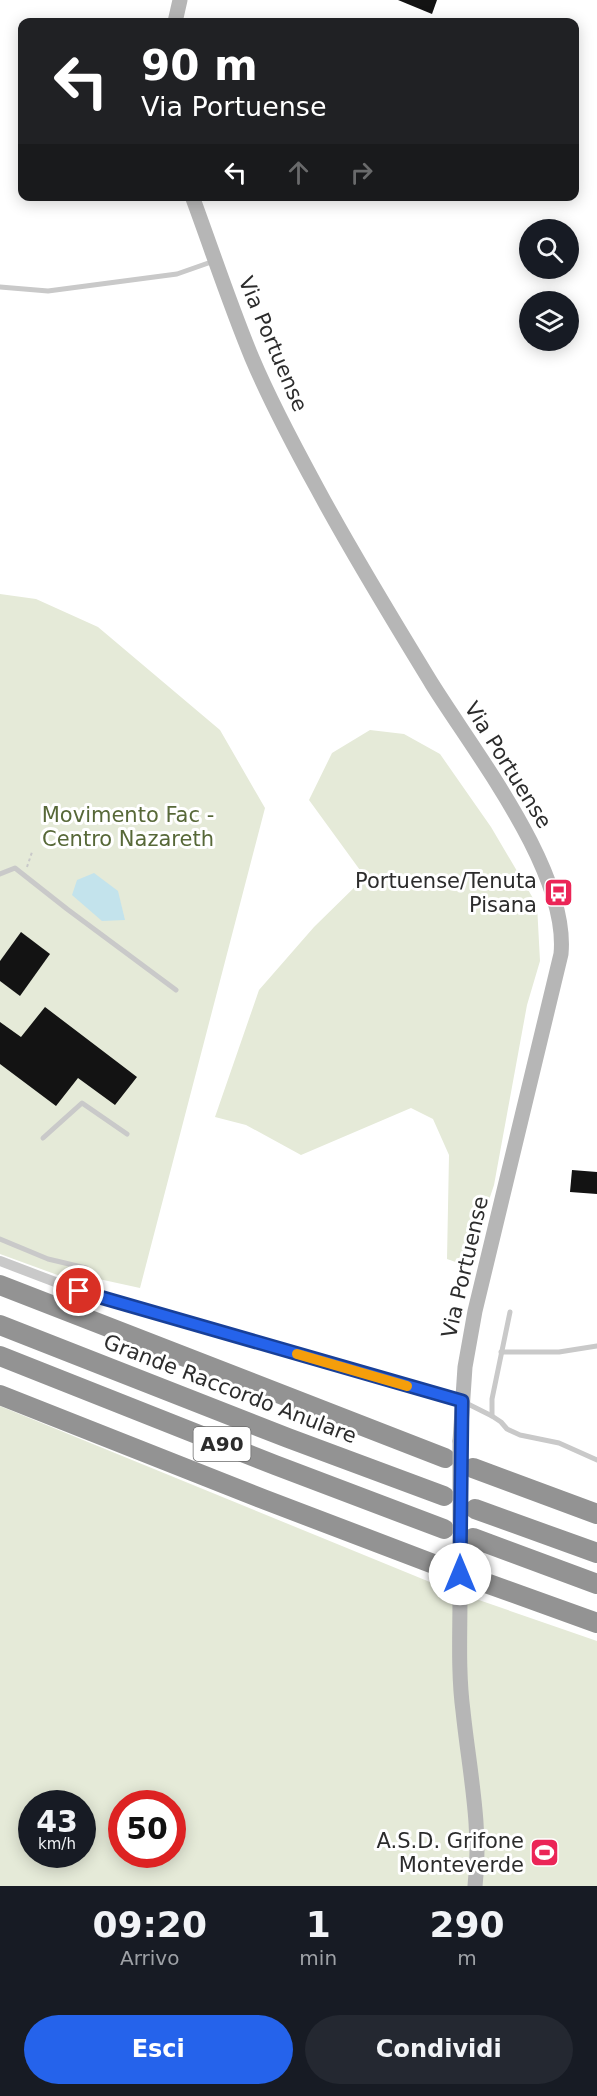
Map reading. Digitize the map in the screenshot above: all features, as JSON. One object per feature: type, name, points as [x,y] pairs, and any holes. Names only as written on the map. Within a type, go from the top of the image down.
[{"type":"highway","name":"Grande Raccordo Anulare","points":[[0,1285],[445,1458]]},
{"type":"highway","name":"Grande Raccordo Anulare","points":[[0,1325],[288,1438],[444,1496]]},
{"type":"highway","name":"A90","points":[[0,1356],[264,1461],[444,1529]]},
{"type":"highway","points":[[0,1395],[251,1495],[444,1568]]},
{"type":"highway","points":[[473,1468],[597,1514]]},
{"type":"highway","points":[[475,1509],[597,1553]]},
{"type":"highway","points":[[472,1538],[597,1584]]},
{"type":"highway","points":[[472,1578],[597,1623]]},
{"type":"main road","points":[[176,18],[180,0]]},
{"type":"main road","name":"Via Portuense","points":[[194,201],[253,360],[312,480],[396,624],[535,848],[545,871],[558,915],[562,943],[558,966],[475,1311],[465,1367],[462,1401],[460,1442],[462,1709],[472,1784],[478,1861],[475,1886]]},
{"type":"street","points":[[0,1262],[79,1291],[462,1401]]},
{"type":"lane","points":[[0,287],[48,291],[177,274],[216,260]]},
{"type":"lane","points":[[0,874],[15,868],[176,990]]},
{"type":"lane","points":[[43,1138],[82,1103],[127,1134]]},
{"type":"lane","points":[[0,1239],[48,1259],[86,1268]]},
{"type":"lane","points":[[492,1416],[492,1399],[510,1312]]},
{"type":"lane","points":[[501,1352],[560,1352],[597,1346]]},
{"type":"lane","points":[[462,1401],[492,1416],[507,1429],[520,1435],[559,1443],[597,1460]]},
{"type":"path","points":[[25,876],[32,852]]},
{"type":"green space","name":"Movimento Fac - Centro Nazareth","points":[[0,594],[36,599],[98,627],[220,730],[265,808],[140,1288],[76,1274],[74,1281],[0,1254]]},
{"type":"green space","points":[[370,730],[404,734],[440,754],[491,827],[537,905],[540,961],[527,1005],[494,1185],[467,1266],[447,1259],[449,1155],[433,1119],[411,1108],[301,1155],[246,1125],[215,1117],[259,990],[314,927],[365,877],[309,800],[332,753]]},
{"type":"green space","points":[[0,1406],[447,1589],[597,1641],[597,1886],[0,1886]]},
{"type":"water","points":[[94,873],[118,891],[125,920],[102,921],[72,895],[77,880]]},
{"type":"building","points":[[398,0],[437,0],[432,14]]},
{"type":"building","points":[[21,932],[50,954],[20,996],[0,981],[0,961]]},
{"type":"building","points":[[45,1007],[137,1077],[115,1105],[78,1078],[56,1106],[0,1064],[0,1022],[21,1037]]},
{"type":"building","points":[[572,1170],[597,1172],[597,1194],[570,1192]]},
{"type":"slow traffic","points":[[297,1354],[407,1386]]},
{"type":"place","name":"Portuense/Tenuta Pisana","points":[[558,893]]},
{"type":"place","name":"A.S.D. Grifone Monteverde","points":[[545,1853]]},
{"type":"route","points":[[79,1291],[462,1401],[460,1574]]}]
